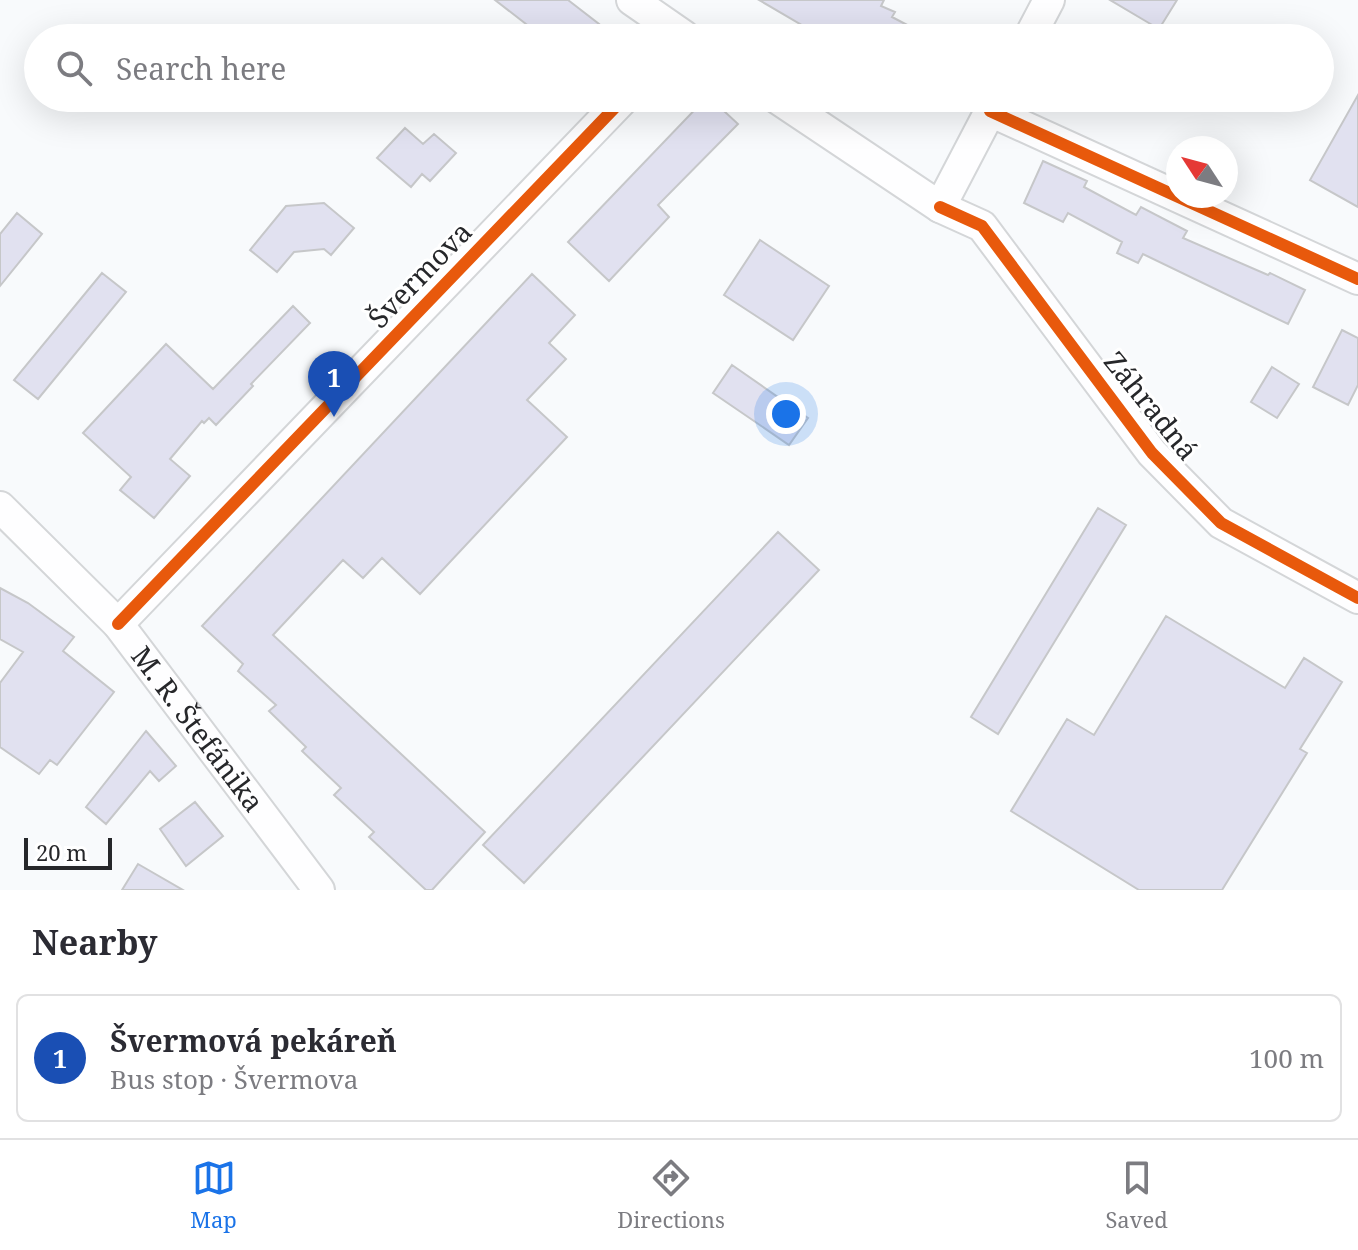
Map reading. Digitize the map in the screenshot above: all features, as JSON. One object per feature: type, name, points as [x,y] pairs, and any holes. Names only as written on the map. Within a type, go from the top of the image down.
[{"type":"street","points":[[632,0],[666,24]]},
{"type":"street","points":[[1036,24],[1049,0]]},
{"type":"street","name":"Švermova","points":[[118,624],[611,112]]},
{"type":"street","points":[[798,112],[940,207],[990,112]]},
{"type":"street","points":[[1011,112],[1358,279]]},
{"type":"street","name":"Záhradná","points":[[940,207],[982,226],[1152,453],[1221,523],[1358,598]]},
{"type":"street","name":"M. R. Štefánika","points":[[0,507],[118,624],[319,890]]},
{"type":"building","points":[[495,0],[568,0],[599,24],[526,24]]},
{"type":"building","points":[[759,0],[884,0],[881,6],[895,12],[892,17],[905,24],[800,24]]},
{"type":"building","points":[[1110,0],[1177,0],[1162,24],[1151,24]]},
{"type":"building","points":[[1358,95],[1358,207],[1310,180]]},
{"type":"building","points":[[693,112],[725,112],[738,124],[658,205],[669,217],[609,281],[568,242]]},
{"type":"building","points":[[405,128],[423,144],[434,134],[456,153],[430,181],[422,174],[411,187],[377,158]]},
{"type":"building","points":[[1043,161],[1087,181],[1084,187],[1136,215],[1141,207],[1187,231],[1183,238],[1305,290],[1288,324],[1143,254],[1138,263],[1117,253],[1122,242],[1068,213],[1063,222],[1024,203]]},
{"type":"building","points":[[324,203],[354,228],[331,255],[324,249],[294,252],[277,272],[250,250],[286,206]]},
{"type":"building","points":[[17,213],[42,234],[0,286],[0,234]]},
{"type":"building","points":[[760,240],[829,286],[793,340],[724,295]]},
{"type":"building","points":[[102,273],[126,292],[38,399],[14,380]]},
{"type":"building","points":[[532,274],[575,315],[549,343],[566,359],[527,400],[567,437],[420,594],[382,558],[363,578],[343,560],[273,635],[485,832],[432,890],[426,890],[369,837],[374,832],[334,795],[341,788],[302,751],[306,747],[269,711],[276,705],[238,671],[243,664],[202,626]]},
{"type":"building","points":[[293,306],[310,323],[216,425],[209,418],[204,423],[202,421],[170,459],[190,476],[154,518],[120,490],[131,477],[83,433],[166,344],[213,389]]},
{"type":"building","points":[[1342,330],[1358,338],[1358,385],[1348,405],[1313,387]]},
{"type":"building","points":[[732,365],[808,418],[789,445],[713,393]]},
{"type":"building","points":[[1272,367],[1299,384],[1277,418],[1251,402]]},
{"type":"building","points":[[1098,508],[1126,525],[998,734],[971,717]]},
{"type":"building","points":[[778,532],[819,570],[524,883],[483,845]]},
{"type":"building","points":[[0,588],[28,603],[74,637],[63,651],[114,692],[57,765],[50,760],[39,774],[0,747],[0,683],[23,652],[0,639]]},
{"type":"building","points":[[1166,616],[1285,688],[1304,658],[1342,682],[1300,749],[1307,753],[1222,890],[1139,890],[1011,811],[1067,719],[1094,735]]},
{"type":"building","points":[[146,731],[176,766],[159,781],[150,771],[106,824],[86,807]]},
{"type":"building","points":[[195,802],[223,836],[186,866],[160,829]]},
{"type":"building","points":[[138,864],[183,890],[122,890]]},
{"type":"cycle path","points":[[118,624],[611,112]]},
{"type":"cycle path","points":[[992,112],[1358,279]]},
{"type":"cycle path","points":[[940,207],[982,226],[1152,453],[1221,523],[1358,598]]},
{"type":"place","name":"Švermová pekáreň","points":[[334,417]]}]
